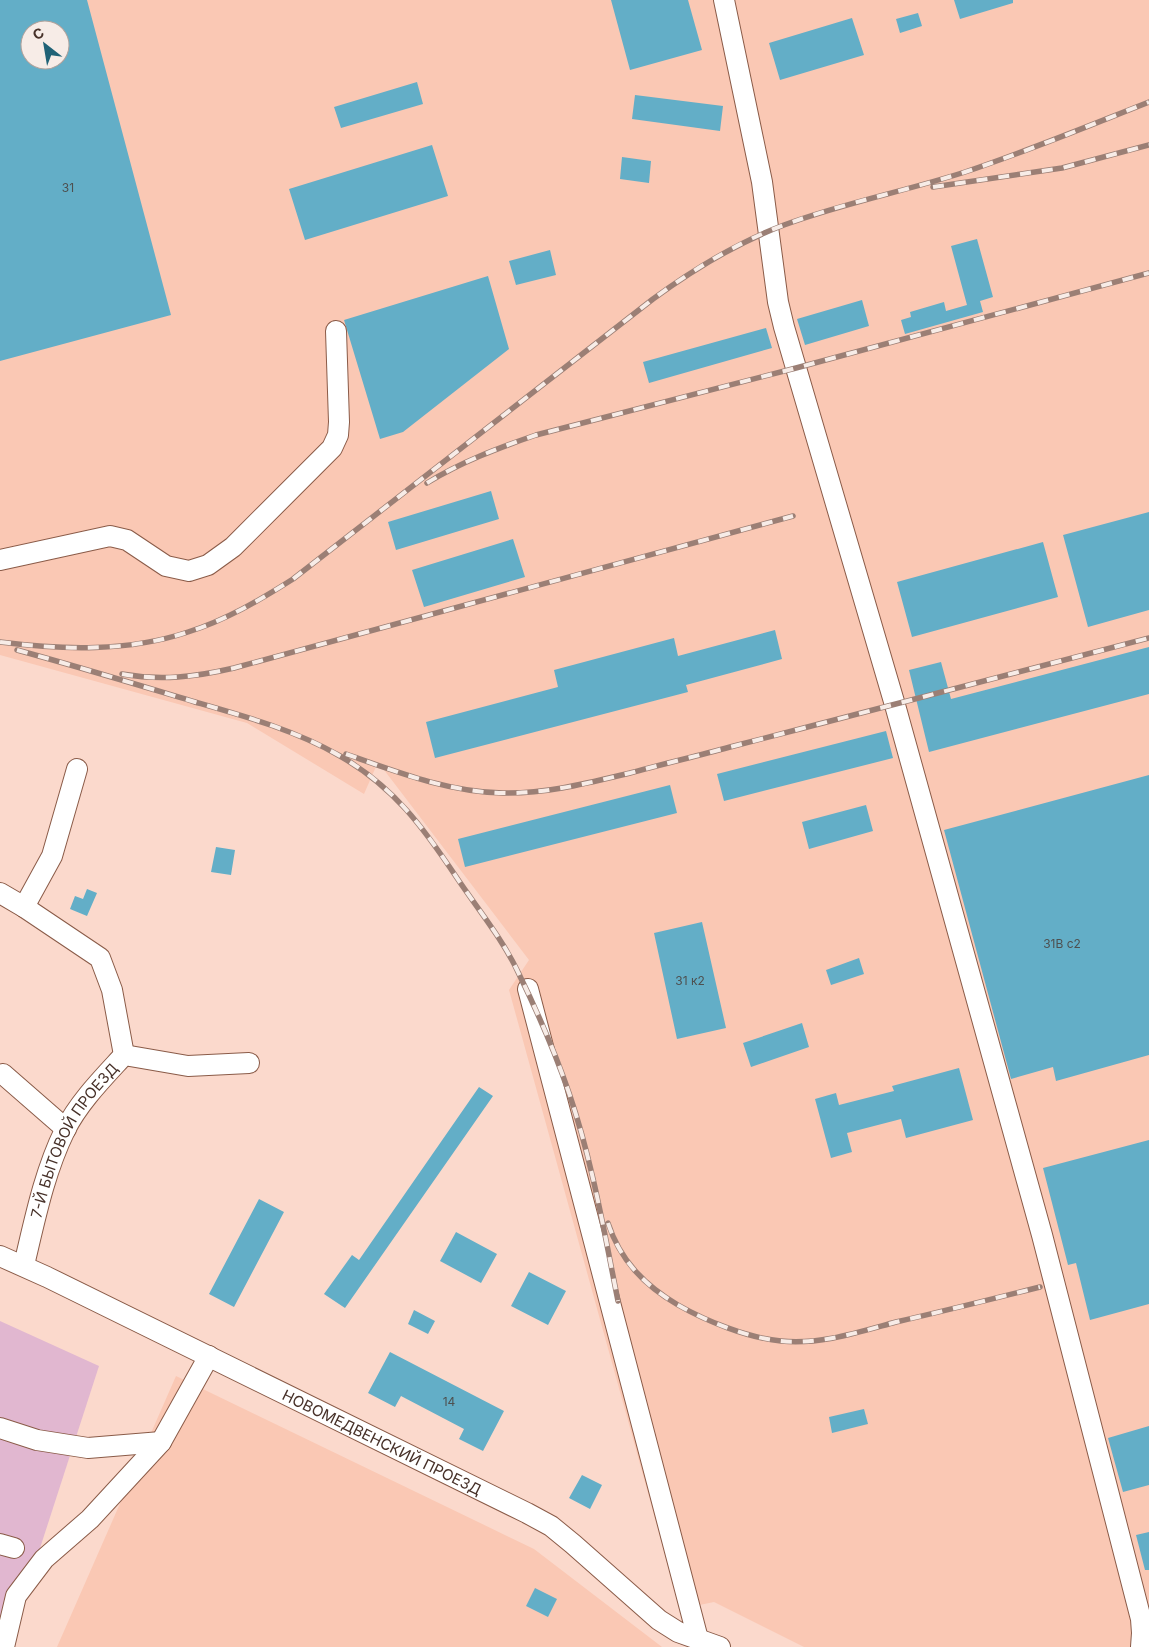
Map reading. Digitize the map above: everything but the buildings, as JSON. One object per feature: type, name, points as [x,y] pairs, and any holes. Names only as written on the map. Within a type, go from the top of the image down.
[{"type":"street","points":[[724,0],[762,182],[778,302],[898,714],[1042,1235],[1141,1619],[1141,1647]]},
{"type":"street","points":[[0,560],[110,536],[127,540],[166,566],[188,571],[208,565],[233,548],[332,448],[338,435],[339,422],[336,331]]},
{"type":"street","points":[[24,907],[52,856],[77,769]]},
{"type":"street","points":[[0,893],[100,958],[112,990],[124,1055]]},
{"type":"street","points":[[528,989],[698,1639]]},
{"type":"street","name":"7-Й БЫТОВОЙ ПРОЕЗД","points":[[24,1266],[46,1179],[66,1129],[93,1089],[124,1055],[188,1066],[250,1063]]},
{"type":"street","points":[[3,1074],[66,1129]]},
{"type":"street","name":"НОВОМЕДВЕНСКИЙ ПРОЕЗД","points":[[0,1256],[209,1356],[528,1513],[551,1526],[659,1620],[678,1632],[720,1647]]},
{"type":"street","points":[[4,1647],[16,1596],[44,1559],[90,1519],[161,1442],[209,1356]]},
{"type":"street","points":[[0,1428],[37,1440],[88,1448],[161,1442]]},
{"type":"shaded area","points":[[0,0],[1149,0],[1149,1647],[804,1647],[714,1602],[680,1609],[509,990],[529,960],[378,762],[364,794],[247,723],[0,655]]},
{"type":"shaded area","points":[[0,1321],[99,1366],[8,1647],[0,1647]]},
{"type":"shaded area","points":[[176,1376],[534,1549],[662,1647],[57,1647]]},
{"type":"railway","points":[[0,642],[71,648],[119,646],[165,639],[202,627],[229,615],[293,579],[653,299],[684,277],[716,258],[766,232],[806,217],[965,172],[1035,147],[1149,102]]},
{"type":"railway","points":[[933,187],[1062,168],[1149,145]]},
{"type":"railway","points":[[427,483],[453,468],[480,456],[536,435],[796,368],[1149,273]]},
{"type":"railway","points":[[122,674],[164,678],[206,674],[234,668],[793,516]]},
{"type":"railway","points":[[346,754],[423,780],[462,789],[503,793],[551,790],[630,773],[1149,638]]},
{"type":"railway","points":[[17,650],[269,724],[287,731],[323,747],[359,768],[392,795],[406,810],[432,842],[505,947],[532,1002],[558,1062],[584,1144],[597,1196],[618,1301]]},
{"type":"railway","points":[[608,1223],[626,1260],[654,1289],[678,1305],[714,1323],[741,1333],[781,1341],[796,1342],[839,1337],[1040,1287]]}]
